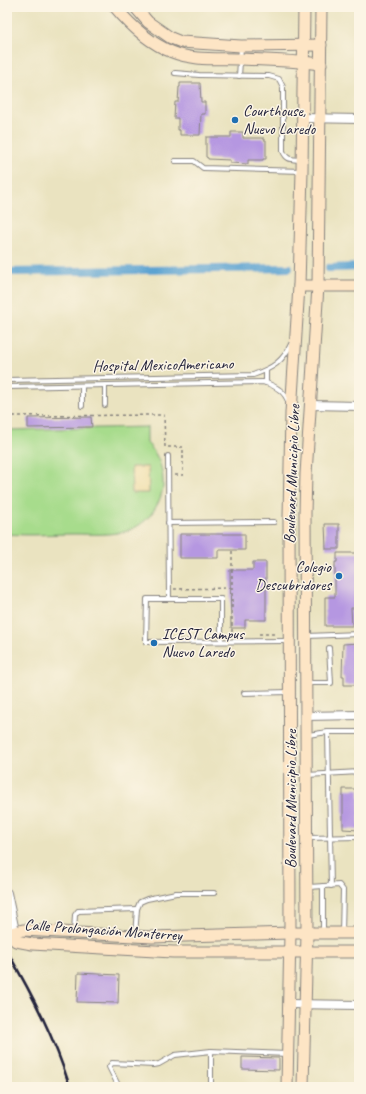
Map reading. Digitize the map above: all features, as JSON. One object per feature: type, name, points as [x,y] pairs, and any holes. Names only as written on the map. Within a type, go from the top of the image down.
[{"type":"main road","points":[[115,7],[143,35],[160,47],[172,52],[197,58],[321,64]]},
{"type":"main road","points":[[135,7],[148,22],[171,38],[181,42],[241,46],[304,44],[321,45]]},
{"type":"main road","name":"Boulevard Municipio Libre","points":[[287,1087],[290,969],[289,518],[291,413],[299,286],[304,7]]},
{"type":"main road","name":"Boulevard Municipio Libre","points":[[303,1087],[307,952],[306,474],[318,286],[321,7]]},
{"type":"main road","points":[[299,286],[359,286]]},
{"type":"main road","points":[[290,473],[306,474]]},
{"type":"main road","points":[[289,671],[306,671]]},
{"type":"main road","points":[[290,775],[306,775]]},
{"type":"main road","name":"Calle Prolongación Monterrey","points":[[12,935],[33,930],[158,937],[290,933],[359,933]]},
{"type":"main road","name":"Calle Prolongación Monterrey","points":[[12,935],[32,944],[118,950],[173,952],[359,952]]},
{"type":"main road","points":[[232,951],[244,956],[271,956],[278,958],[290,969]]},
{"type":"main road","points":[[288,1054],[304,1054]]},
{"type":"street","points":[[302,118],[359,119]]},
{"type":"street","points":[[311,405],[359,406]]},
{"type":"street","points":[[306,716],[359,715]]},
{"type":"street","points":[[7,893],[12,935]]},
{"type":"street","points":[[289,1004],[359,1004]]},
{"type":"lane","points":[[240,76],[241,46]]},
{"type":"lane","points":[[175,73],[199,75],[269,76],[279,79],[283,87],[283,151],[289,159],[302,160]]},
{"type":"lane","points":[[175,161],[194,161],[203,168],[302,171]]},
{"type":"lane","name":"Hospital MexicoAmericano","points":[[7,380],[253,374],[272,368],[285,354],[291,344],[296,328]]},
{"type":"lane","points":[[266,370],[266,383]]},
{"type":"lane","points":[[178,377],[178,384]]},
{"type":"lane","points":[[79,379],[82,406]]},
{"type":"lane","points":[[20,386],[21,380]]},
{"type":"lane","name":"Hospital MexicoAmericano","points":[[7,387],[266,383],[283,392],[287,397],[291,413]]},
{"type":"lane","points":[[105,385],[105,405]]},
{"type":"lane","points":[[168,456],[169,599]]},
{"type":"lane","points":[[168,523],[274,522]]},
{"type":"lane","points":[[221,641],[221,599],[147,599],[146,642],[289,641]]},
{"type":"lane","points":[[306,636],[359,634]]},
{"type":"lane","points":[[306,683],[331,683],[329,648]]},
{"type":"lane","points":[[244,693],[289,692]]},
{"type":"lane","points":[[328,732],[331,886]]},
{"type":"lane","points":[[306,735],[328,732],[359,732]]},
{"type":"lane","points":[[306,775],[359,772]]},
{"type":"lane","points":[[307,838],[359,837]]},
{"type":"lane","points":[[307,887],[338,885],[343,890],[342,933]]},
{"type":"lane","points":[[323,886],[323,934]]},
{"type":"lane","points":[[135,936],[137,909],[140,902],[146,899],[176,892],[214,893]]},
{"type":"lane","points":[[74,933],[75,915],[78,911],[137,909]]},
{"type":"lane","points":[[119,1087],[109,1067],[112,1063],[154,1065],[159,1064],[175,1055],[211,1051],[288,1054]]},
{"type":"lane","points":[[211,1051],[211,1087]]},
{"type":"path","points":[[7,416],[164,415],[165,447],[183,446],[183,475],[172,475]]},
{"type":"path","points":[[232,551],[232,636]]},
{"type":"path","points":[[174,589],[232,588]]},
{"type":"path","points":[[255,635],[277,634]]},
{"type":"green space","points":[[147,427],[147,443],[158,458],[162,469],[163,487],[156,507],[147,519],[129,530],[109,534],[7,534],[7,430]]},
{"type":"sand","points":[[131,467],[148,467],[149,493],[132,493]]},
{"type":"building","points":[[180,83],[200,83],[201,102],[205,102],[205,114],[201,114],[200,135],[180,135],[180,130],[178,130],[178,118],[174,118],[175,102],[178,102]]},
{"type":"building","points":[[231,132],[243,132],[243,138],[264,138],[264,140],[266,140],[266,159],[248,160],[248,164],[230,163],[230,160],[208,159],[206,157],[206,137],[231,137]]},
{"type":"building","points":[[91,417],[92,427],[28,428],[28,418]]},
{"type":"building","points":[[325,524],[339,524],[339,549],[326,549]]},
{"type":"building","points":[[180,534],[245,534],[245,550],[218,550],[218,558],[180,558]]},
{"type":"building","points":[[337,553],[359,553],[359,608],[351,608],[352,626],[325,626],[325,597],[335,597],[335,562],[337,562]]},
{"type":"building","points":[[253,562],[266,562],[266,620],[245,620],[245,628],[231,628],[230,570],[253,570]]},
{"type":"building","points":[[359,643],[359,685],[344,685],[344,676],[342,676],[343,644]]},
{"type":"building","points":[[343,789],[359,789],[359,830],[343,829]]},
{"type":"building","points":[[78,973],[119,975],[118,1003],[77,1002]]},
{"type":"building","points":[[242,1057],[279,1058],[279,1070],[242,1069]]},
{"type":"waterway","points":[[329,268],[359,267]]},
{"type":"waterway","points":[[7,272],[289,268]]},
{"type":"railway","points":[[7,951],[26,984],[42,1017],[57,1051],[70,1087]]},
{"type":"place","name":"Courthouse, Nuevo Laredo","points":[[235,120]]},
{"type":"place","name":"Colegio Descubridores","points":[[339,576]]},
{"type":"place","name":"ICEST Campus Nuevo Laredo","points":[[154,643]]}]
